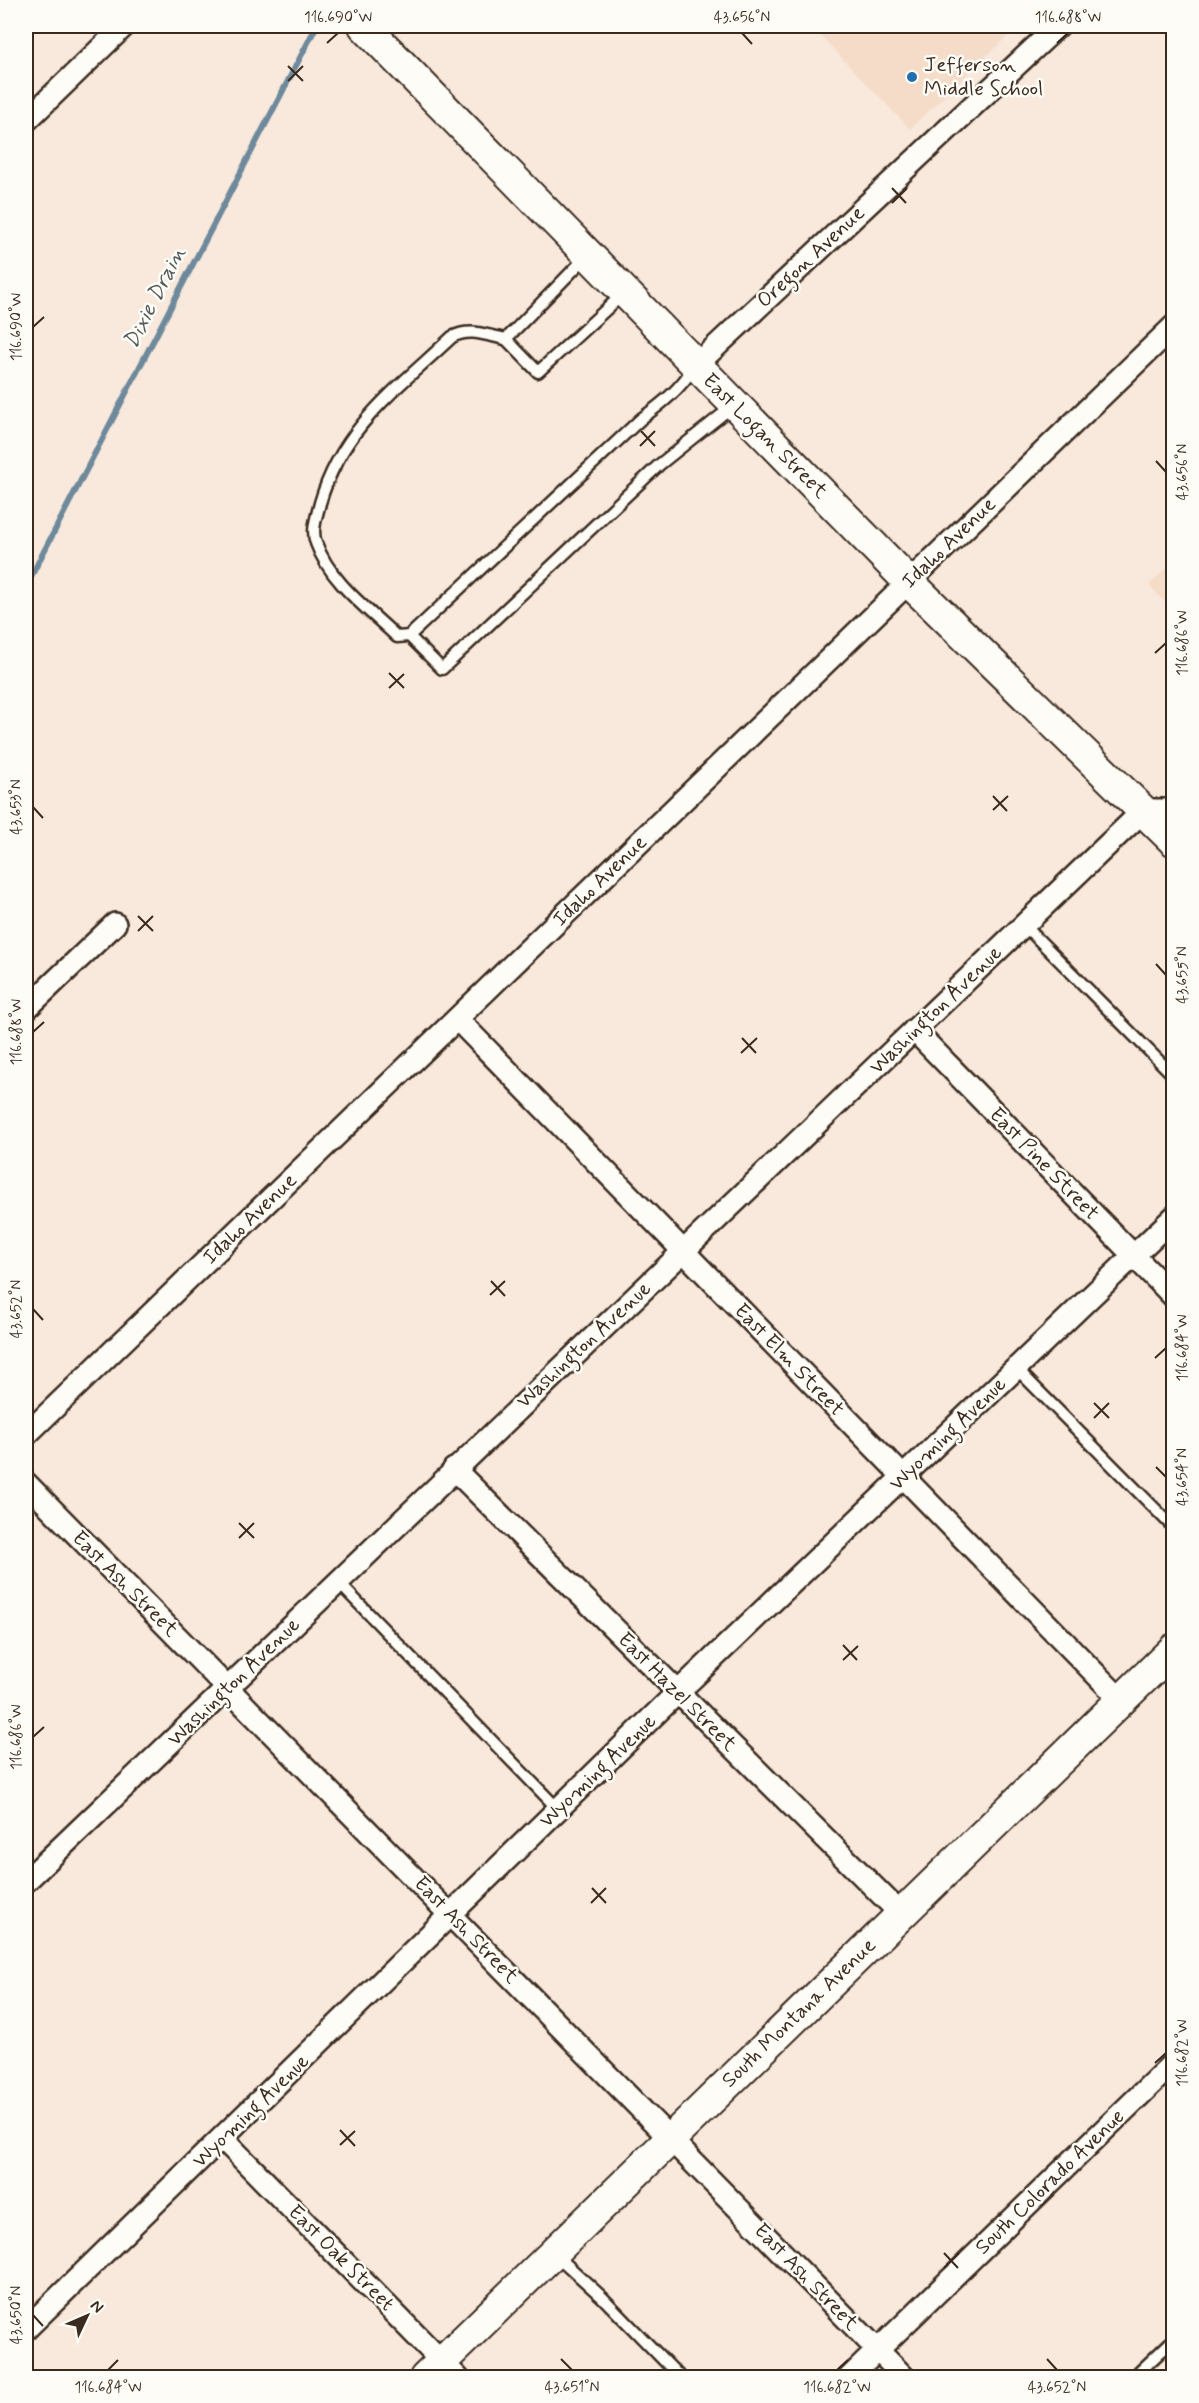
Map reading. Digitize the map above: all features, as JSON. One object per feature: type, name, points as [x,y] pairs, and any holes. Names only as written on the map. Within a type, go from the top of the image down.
[{"type":"street","points":[[26,121],[124,26]]},
{"type":"street","name":"East Logan Street","points":[[364,26],[909,582],[1144,810],[1173,841]]},
{"type":"street","name":"Oregon Avenue","points":[[695,366],[1058,26]]},
{"type":"street","name":"Idaho Avenue","points":[[26,1435],[1173,326]]},
{"type":"street","points":[[1144,810],[1173,810]]},
{"type":"street","name":"Washington Avenue","points":[[26,1881],[1144,810]]},
{"type":"street","points":[[26,1010],[115,924]]},
{"type":"street","name":"East Elm Street","points":[[457,1019],[902,1478],[1121,1700]]},
{"type":"street","name":"East Pine Street","points":[[914,1030],[1173,1297]]},
{"type":"street","name":"Wyoming Avenue","points":[[26,2330],[678,1692],[1173,1216]]},
{"type":"street","name":"East Hazel Street","points":[[454,1469],[901,1914]]},
{"type":"street","name":"East Ash Street","points":[[26,1484],[905,2378]]},
{"type":"street","name":"South Montana Avenue","points":[[442,2372],[553,2253],[1173,1649]]},
{"type":"street","name":"South Colorado Avenue","points":[[849,2378],[1173,2062]]},
{"type":"street","name":"East Oak Street","points":[[223,2139],[442,2372]]},
{"type":"lane","points":[[506,339],[587,256]]},
{"type":"lane","points":[[624,293],[538,372],[506,339],[476,331],[461,332],[452,337],[368,416],[342,448],[324,491],[314,525],[316,543],[332,573],[397,637],[409,636],[642,418],[665,402],[682,386],[695,366]]},
{"type":"lane","points":[[409,636],[442,669],[659,465],[734,405]]},
{"type":"lane","points":[[1024,925],[1173,1076]]},
{"type":"lane","points":[[1016,1368],[1173,1528]]},
{"type":"lane","points":[[338,1582],[558,1809]]},
{"type":"lane","points":[[553,2253],[602,2297],[681,2378]]},
{"type":"lane","points":[[1133,2378],[1173,2339]]},
{"type":"shaded area","name":"Jefferson Middle School","points":[[811,26],[1018,26],[910,129]]},
{"type":"shaded area","points":[[1173,562],[1173,611],[1149,585]]},
{"type":"waterway","name":"Dixie Drain","points":[[26,586],[316,27]]},
{"type":"place","name":"Jefferson Middle School","points":[[912,77]]}]
